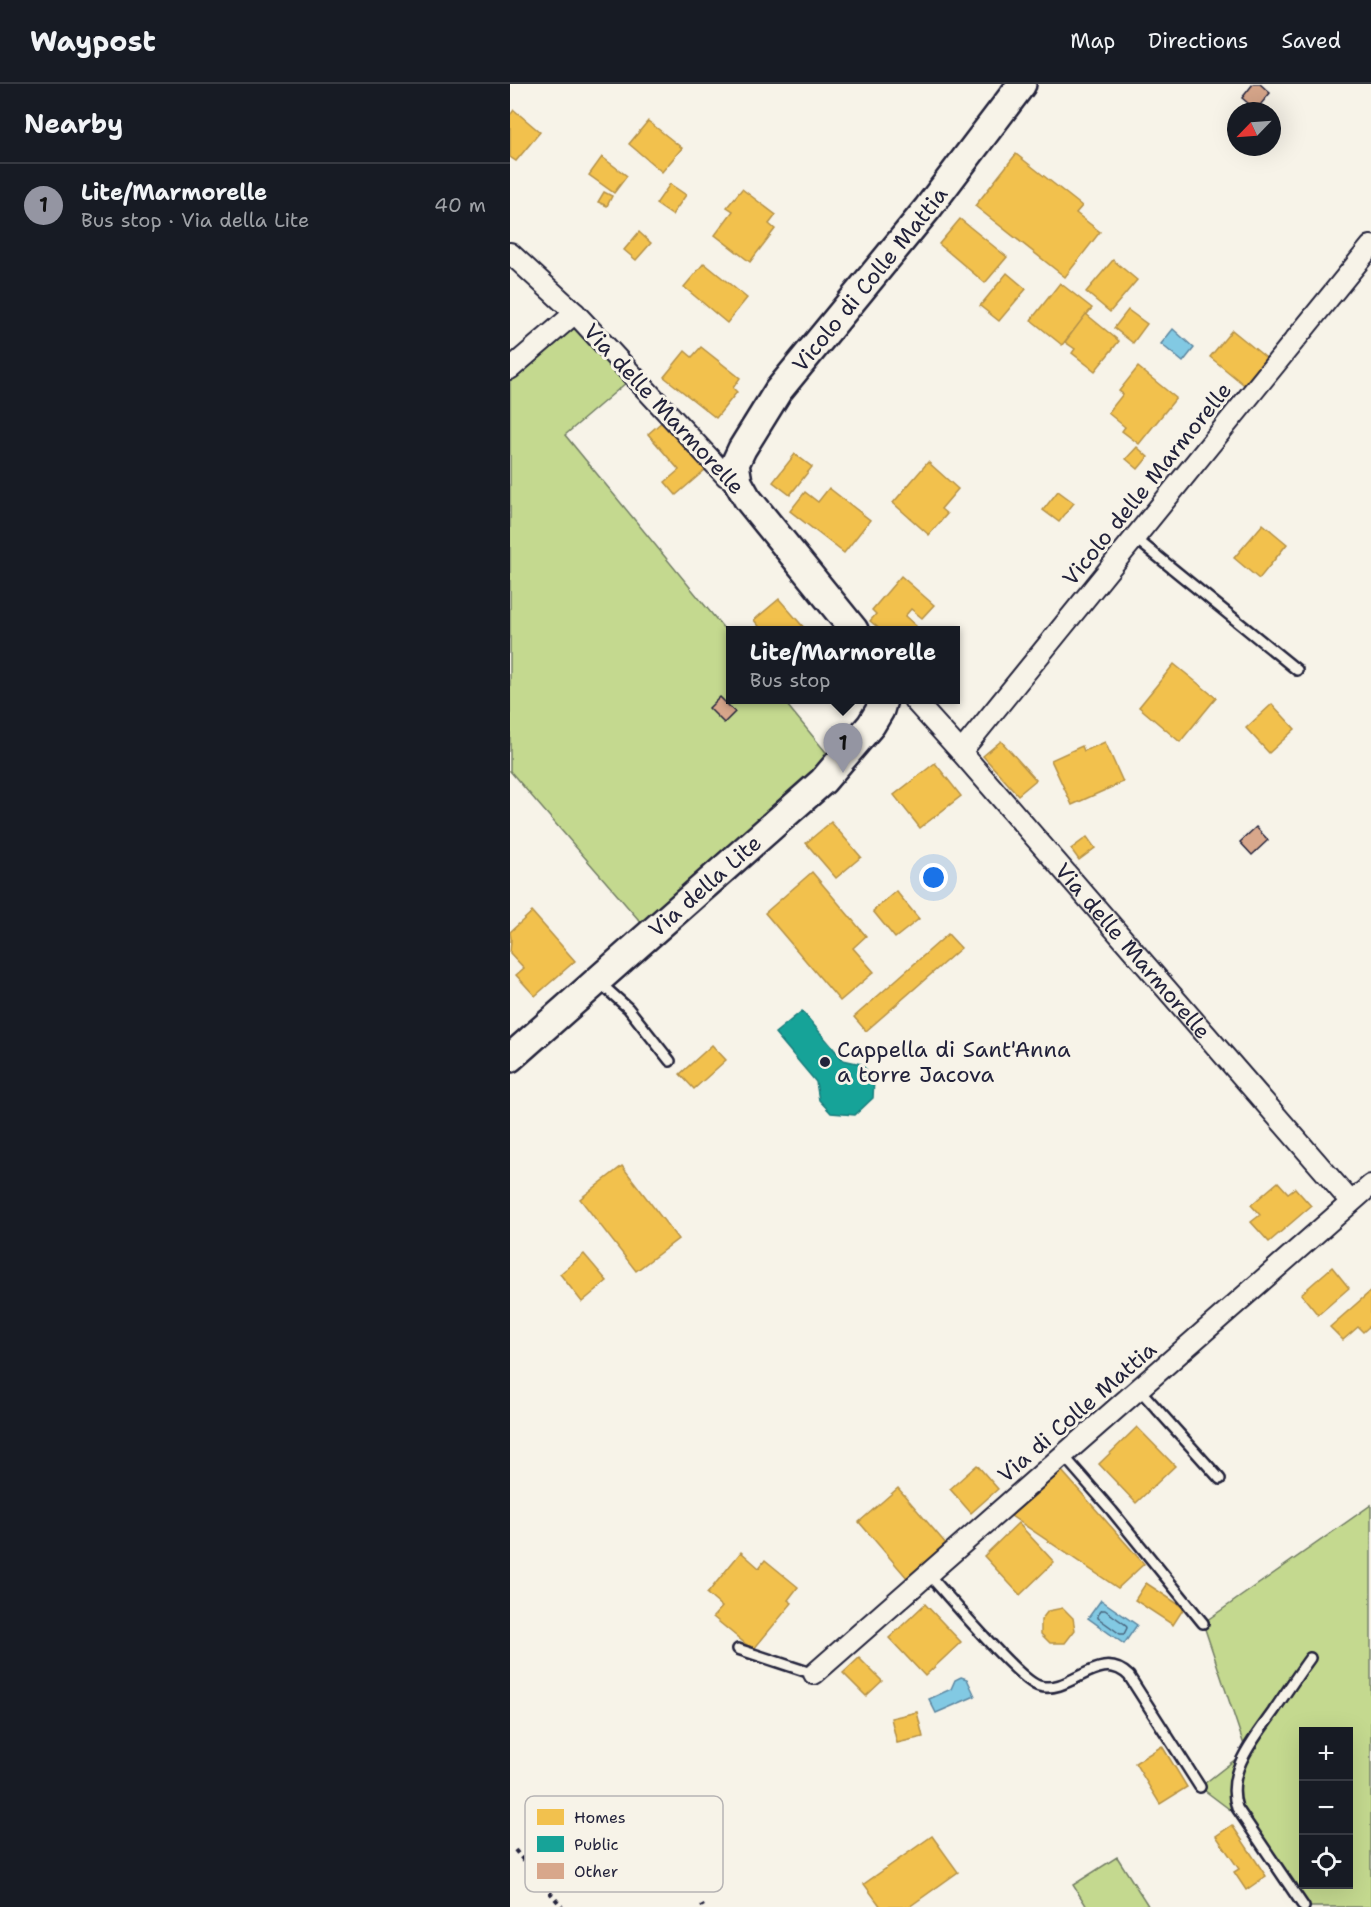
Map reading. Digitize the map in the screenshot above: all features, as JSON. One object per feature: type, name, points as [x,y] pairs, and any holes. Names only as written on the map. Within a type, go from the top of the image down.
[{"type":"street","name":"Vicolo di Colle Mattia","points":[[738,482],[735,464],[778,391],[928,208],[1022,84]]},
{"type":"street","name":"Vicolo delle Marmorelle","points":[[961,752],[1371,246]]},
{"type":"street","name":"Via delle Marmorelle","points":[[510,254],[575,313],[726,476],[738,482],[747,498],[851,626]]},
{"type":"street","points":[[510,369],[575,313]]},
{"type":"street","name":"Via della Lite","points":[[510,1058],[823,781],[871,724],[882,704]]},
{"type":"street","name":"Via delle Marmorelle","points":[[918,704],[1351,1202]]},
{"type":"street","name":"Via di Colle Mattia","points":[[814,1674],[1371,1185]]},
{"type":"lane","points":[[1135,538],[1297,670]]},
{"type":"lane","points":[[598,981],[628,1008],[670,1061]]},
{"type":"lane","points":[[1139,1389],[1220,1479]]},
{"type":"lane","points":[[1063,1455],[1203,1623]]},
{"type":"lane","points":[[928,1574],[1016,1670],[1033,1684],[1040,1687],[1054,1687],[1108,1666],[1122,1670],[1129,1676],[1200,1787]]},
{"type":"lane","points":[[738,1649],[814,1674]]},
{"type":"lane","points":[[1304,1907],[1238,1808],[1234,1786],[1246,1751],[1310,1658]]},
{"type":"path","points":[[515,1850],[525,1862]]},
{"type":"path","points":[[550,1892],[562,1907]]},
{"type":"green space","points":[[575,313],[634,376],[565,435],[726,631],[726,704],[786,704],[843,773],[651,934],[510,771],[510,369]]},
{"type":"green space","points":[[1371,1505],[1371,1907],[1304,1907],[1245,1821],[1200,1787],[1246,1751],[1203,1623]]},
{"type":"green space","points":[[1117,1857],[1149,1907],[1087,1907],[1073,1885]]},
{"type":"water","points":[[1173,329],[1194,348],[1183,362],[1161,344]]},
{"type":"water","points":[[1101,1600],[1137,1625],[1124,1644],[1088,1618]]},
{"type":"water","points":[[961,1677],[967,1679],[975,1696],[936,1713],[929,1699],[951,1689],[955,1680]]},
{"type":"building: Homes","points":[[514,110],[540,132],[516,161],[510,157],[510,115]]},
{"type":"building: Homes","points":[[648,121],[682,148],[662,172],[629,144]]},
{"type":"building: Homes","points":[[1016,154],[1082,206],[1076,213],[1100,232],[1065,277],[975,206]]},
{"type":"building: Homes","points":[[602,157],[627,176],[614,193],[589,175]]},
{"type":"building: Homes","points":[[670,184],[686,195],[672,215],[656,204]]},
{"type":"building: Homes","points":[[742,189],[776,215],[769,224],[775,229],[750,262],[715,235],[733,211],[727,207]]},
{"type":"building: Homes","points":[[604,192],[612,196],[607,206],[598,202]]},
{"type":"building: Homes","points":[[960,219],[1007,257],[985,283],[939,244]]},
{"type":"building: Homes","points":[[639,232],[651,243],[636,260],[624,250]]},
{"type":"building: Homes","points":[[1113,260],[1137,280],[1110,312],[1086,292]]},
{"type":"building: Homes","points":[[704,263],[747,298],[727,323],[684,287]]},
{"type":"building: Homes","points":[[1007,273],[1026,289],[999,321],[980,306]]},
{"type":"building: Homes","points":[[1060,283],[1092,308],[1062,345],[1031,320]]},
{"type":"building: Homes","points":[[1128,310],[1147,324],[1133,343],[1114,328]]},
{"type":"building: Homes","points":[[1086,314],[1119,341],[1095,371],[1072,353],[1075,349],[1065,342]]},
{"type":"building: Homes","points":[[1232,330],[1270,361],[1248,388],[1210,357]]},
{"type":"building: Homes","points":[[701,347],[740,378],[733,388],[737,392],[716,418],[664,377],[685,351],[692,357]]},
{"type":"building: Homes","points":[[1138,367],[1176,398],[1139,444],[1122,431],[1125,427],[1108,413],[1123,394],[1119,391]]},
{"type":"building: Homes","points":[[663,421],[705,470],[676,495],[665,482],[679,470],[648,434]]},
{"type":"building: Homes","points":[[1137,447],[1148,457],[1138,469],[1126,459]]},
{"type":"building: Homes","points":[[795,454],[812,467],[790,495],[773,482]]},
{"type":"building: Homes","points":[[928,462],[958,489],[941,509],[947,514],[929,535],[893,503]]},
{"type":"building: Homes","points":[[829,488],[870,520],[844,553],[790,511],[805,492],[818,502]]},
{"type":"building: Homes","points":[[1058,491],[1074,503],[1059,522],[1043,510]]},
{"type":"building: Homes","points":[[1263,524],[1287,544],[1259,579],[1234,558]]},
{"type":"building: Homes","points":[[901,576],[934,605],[922,618],[911,609],[905,616],[916,626],[876,626],[870,621],[876,614],[872,610]]},
{"type":"building: Homes","points":[[779,599],[803,626],[759,626],[754,620]]},
{"type":"building: Homes","points":[[1174,664],[1216,698],[1180,742],[1139,707]]},
{"type":"building: Homes","points":[[1272,704],[1295,729],[1269,753],[1246,728]]},
{"type":"building: Homes","points":[[1001,741],[1036,780],[1018,795],[983,756]]},
{"type":"building: Homes","points":[[1105,742],[1123,782],[1072,805],[1051,760],[1082,746],[1084,751]]},
{"type":"building: Homes","points":[[935,763],[961,796],[920,828],[894,795]]},
{"type":"building: Homes","points":[[831,822],[861,857],[836,878],[806,843]]},
{"type":"building: Homes","points":[[1087,837],[1095,848],[1079,860],[1071,849]]},
{"type":"building: Homes","points":[[812,872],[866,936],[853,948],[874,972],[840,1001],[765,913]]},
{"type":"building: Homes","points":[[896,891],[919,919],[895,938],[873,911]]},
{"type":"building: Homes","points":[[532,912],[575,961],[535,996],[516,975],[524,968],[510,953],[510,932]]},
{"type":"building: Homes","points":[[948,934],[961,948],[866,1031],[854,1017]]},
{"type":"building: Homes","points":[[712,1045],[726,1060],[694,1089],[680,1074]]},
{"type":"building: Homes","points":[[622,1166],[678,1239],[636,1271],[580,1199]]},
{"type":"building: Homes","points":[[1278,1182],[1288,1193],[1295,1188],[1311,1206],[1269,1242],[1251,1222],[1260,1215],[1251,1205]]},
{"type":"building: Homes","points":[[584,1254],[607,1281],[582,1302],[560,1274]]},
{"type":"building: Homes","points":[[1332,1267],[1349,1288],[1318,1315],[1301,1294]]},
{"type":"building: Homes","points":[[1371,1291],[1371,1325],[1363,1332],[1358,1327],[1343,1340],[1330,1327]]},
{"type":"building: Homes","points":[[1137,1427],[1175,1466],[1136,1503],[1099,1464]]},
{"type":"building: Homes","points":[[977,1465],[998,1489],[971,1513],[950,1489]]},
{"type":"building: Homes","points":[[1062,1471],[1144,1564],[1118,1588],[1011,1516]]},
{"type":"building: Homes","points":[[898,1488],[947,1545],[908,1579],[859,1522]]},
{"type":"building: Homes","points":[[1018,1523],[1054,1562],[1020,1595],[984,1556]]},
{"type":"building: Homes","points":[[741,1552],[759,1568],[765,1560],[798,1587],[788,1600],[792,1603],[753,1650],[713,1617],[722,1607],[707,1594]]},
{"type":"building: Homes","points":[[1146,1583],[1184,1608],[1173,1625],[1135,1600]]},
{"type":"building: Homes","points":[[925,1604],[961,1642],[925,1676],[889,1638]]},
{"type":"building: Homes","points":[[1063,1608],[1073,1618],[1075,1630],[1065,1643],[1050,1643],[1041,1634],[1041,1620],[1048,1611]]},
{"type":"building: Homes","points":[[859,1658],[882,1681],[866,1696],[843,1673]]},
{"type":"building: Homes","points":[[917,1712],[923,1737],[897,1743],[891,1718]]},
{"type":"building: Homes","points":[[1162,1746],[1187,1787],[1160,1804],[1135,1763]]},
{"type":"building: Homes","points":[[1232,1825],[1266,1876],[1246,1890],[1234,1872],[1239,1869],[1216,1836]]},
{"type":"building: Homes","points":[[932,1836],[958,1872],[909,1907],[881,1907],[864,1884]]},
{"type":"building: Public","name":"Cappella di Sant'Anna a torre Jacova","points":[[802,1011],[843,1060],[861,1064],[874,1078],[873,1098],[855,1115],[831,1113],[819,1100],[816,1082],[775,1033]]},
{"type":"building: Other","points":[[1253,84],[1260,84],[1270,93],[1263,102],[1247,102],[1242,98]]},
{"type":"building: Other","points":[[720,697],[735,712],[724,723],[709,708]]},
{"type":"building: Other","points":[[1256,827],[1268,840],[1252,855],[1240,842]]},
{"type":"place","name":"Lite/Marmorelle","points":[[843,773]]},
{"type":"place","name":"Cappella di Sant'Anna a torre Jacova","points":[[825,1062]]}]
